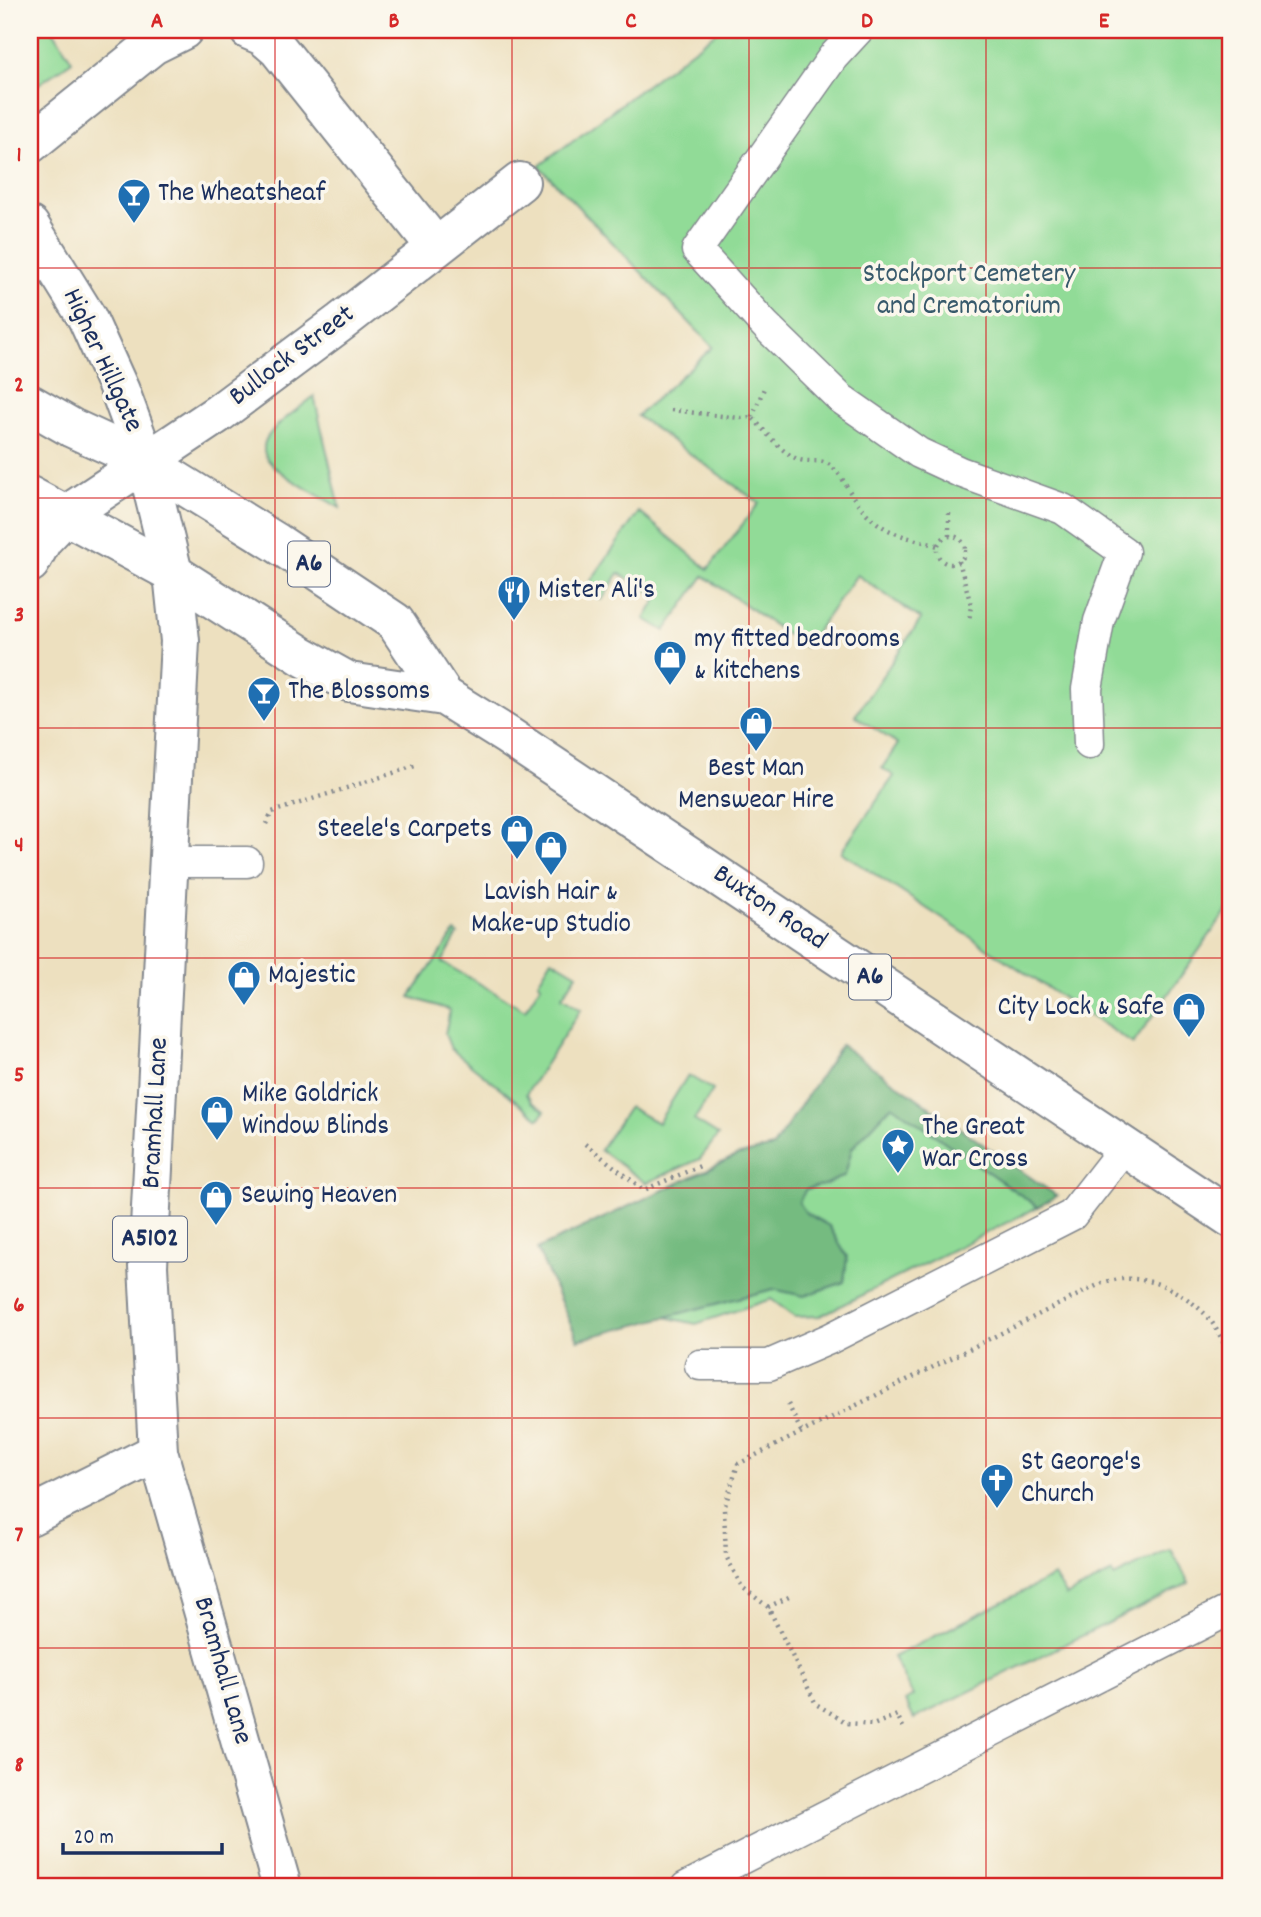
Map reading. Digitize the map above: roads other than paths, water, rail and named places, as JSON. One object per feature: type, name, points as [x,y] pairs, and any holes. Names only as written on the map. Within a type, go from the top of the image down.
[{"type":"main road","points":[[30,144],[153,45],[183,30]]},
{"type":"main road","points":[[249,30],[262,36],[278,49],[436,247]]},
{"type":"main road","name":"Bullock Street","points":[[30,563],[43,539],[66,515],[219,412],[341,322],[520,182]]},
{"type":"main road","name":"Higher Hillgate","points":[[30,226],[88,318],[120,391],[146,461],[173,573]]},
{"type":"main road","name":"A6","points":[[30,404],[72,428],[146,461]]},
{"type":"main road","name":"Buxton Road","points":[[146,461],[277,543],[395,622],[444,696]]},
{"type":"main road","name":"A6","points":[[30,496],[173,573]]},
{"type":"main road","name":"Buxton Road","points":[[173,573],[349,682],[444,696],[1231,1218]]},
{"type":"main road","name":"Bramhall Lane","points":[[173,573],[180,641],[148,1266],[158,1452],[282,1887]]},
{"type":"main road","points":[[30,1516],[158,1452]]},
{"type":"lane","points":[[858,30],[833,57],[697,250],[765,325],[851,406],[919,453],[960,472],[1063,509],[1124,552],[1099,621],[1087,689],[1089,744]]},
{"type":"lane","points":[[170,862],[247,862]]},
{"type":"lane","points":[[700,1365],[769,1365],[829,1339],[1072,1216],[1125,1147]]},
{"type":"lane","points":[[686,1887],[1231,1609]]},
{"type":"place","name":"The Wheatsheaf","points":[[134,225]]},
{"type":"place","name":"Mister Ali's","points":[[514,622]]},
{"type":"place","name":"my fitted bedrooms & kitchens","points":[[670,687]]},
{"type":"place","name":"The Blossoms","points":[[264,723]]},
{"type":"place","name":"Best Man Menswear Hire","points":[[756,753]]},
{"type":"place","name":"Steele's Carpets","points":[[517,861]]},
{"type":"place","name":"Lavish Hair & Make-up Studio","points":[[551,877]]},
{"type":"place","name":"Majestic","points":[[244,1007]]},
{"type":"place","name":"City Lock & Safe","points":[[1189,1039]]},
{"type":"place","name":"Mike Goldrick Window Blinds","points":[[217,1142]]},
{"type":"place","name":"The Great War Cross","points":[[898,1175]]},
{"type":"place","name":"Sewing Heaven","points":[[216,1227]]},
{"type":"place","name":"St George's Church","points":[[997,1510]]},
{"type":"park label","name":"Stockport Cemetery and Crematorium","points":[[969,292]]}]
